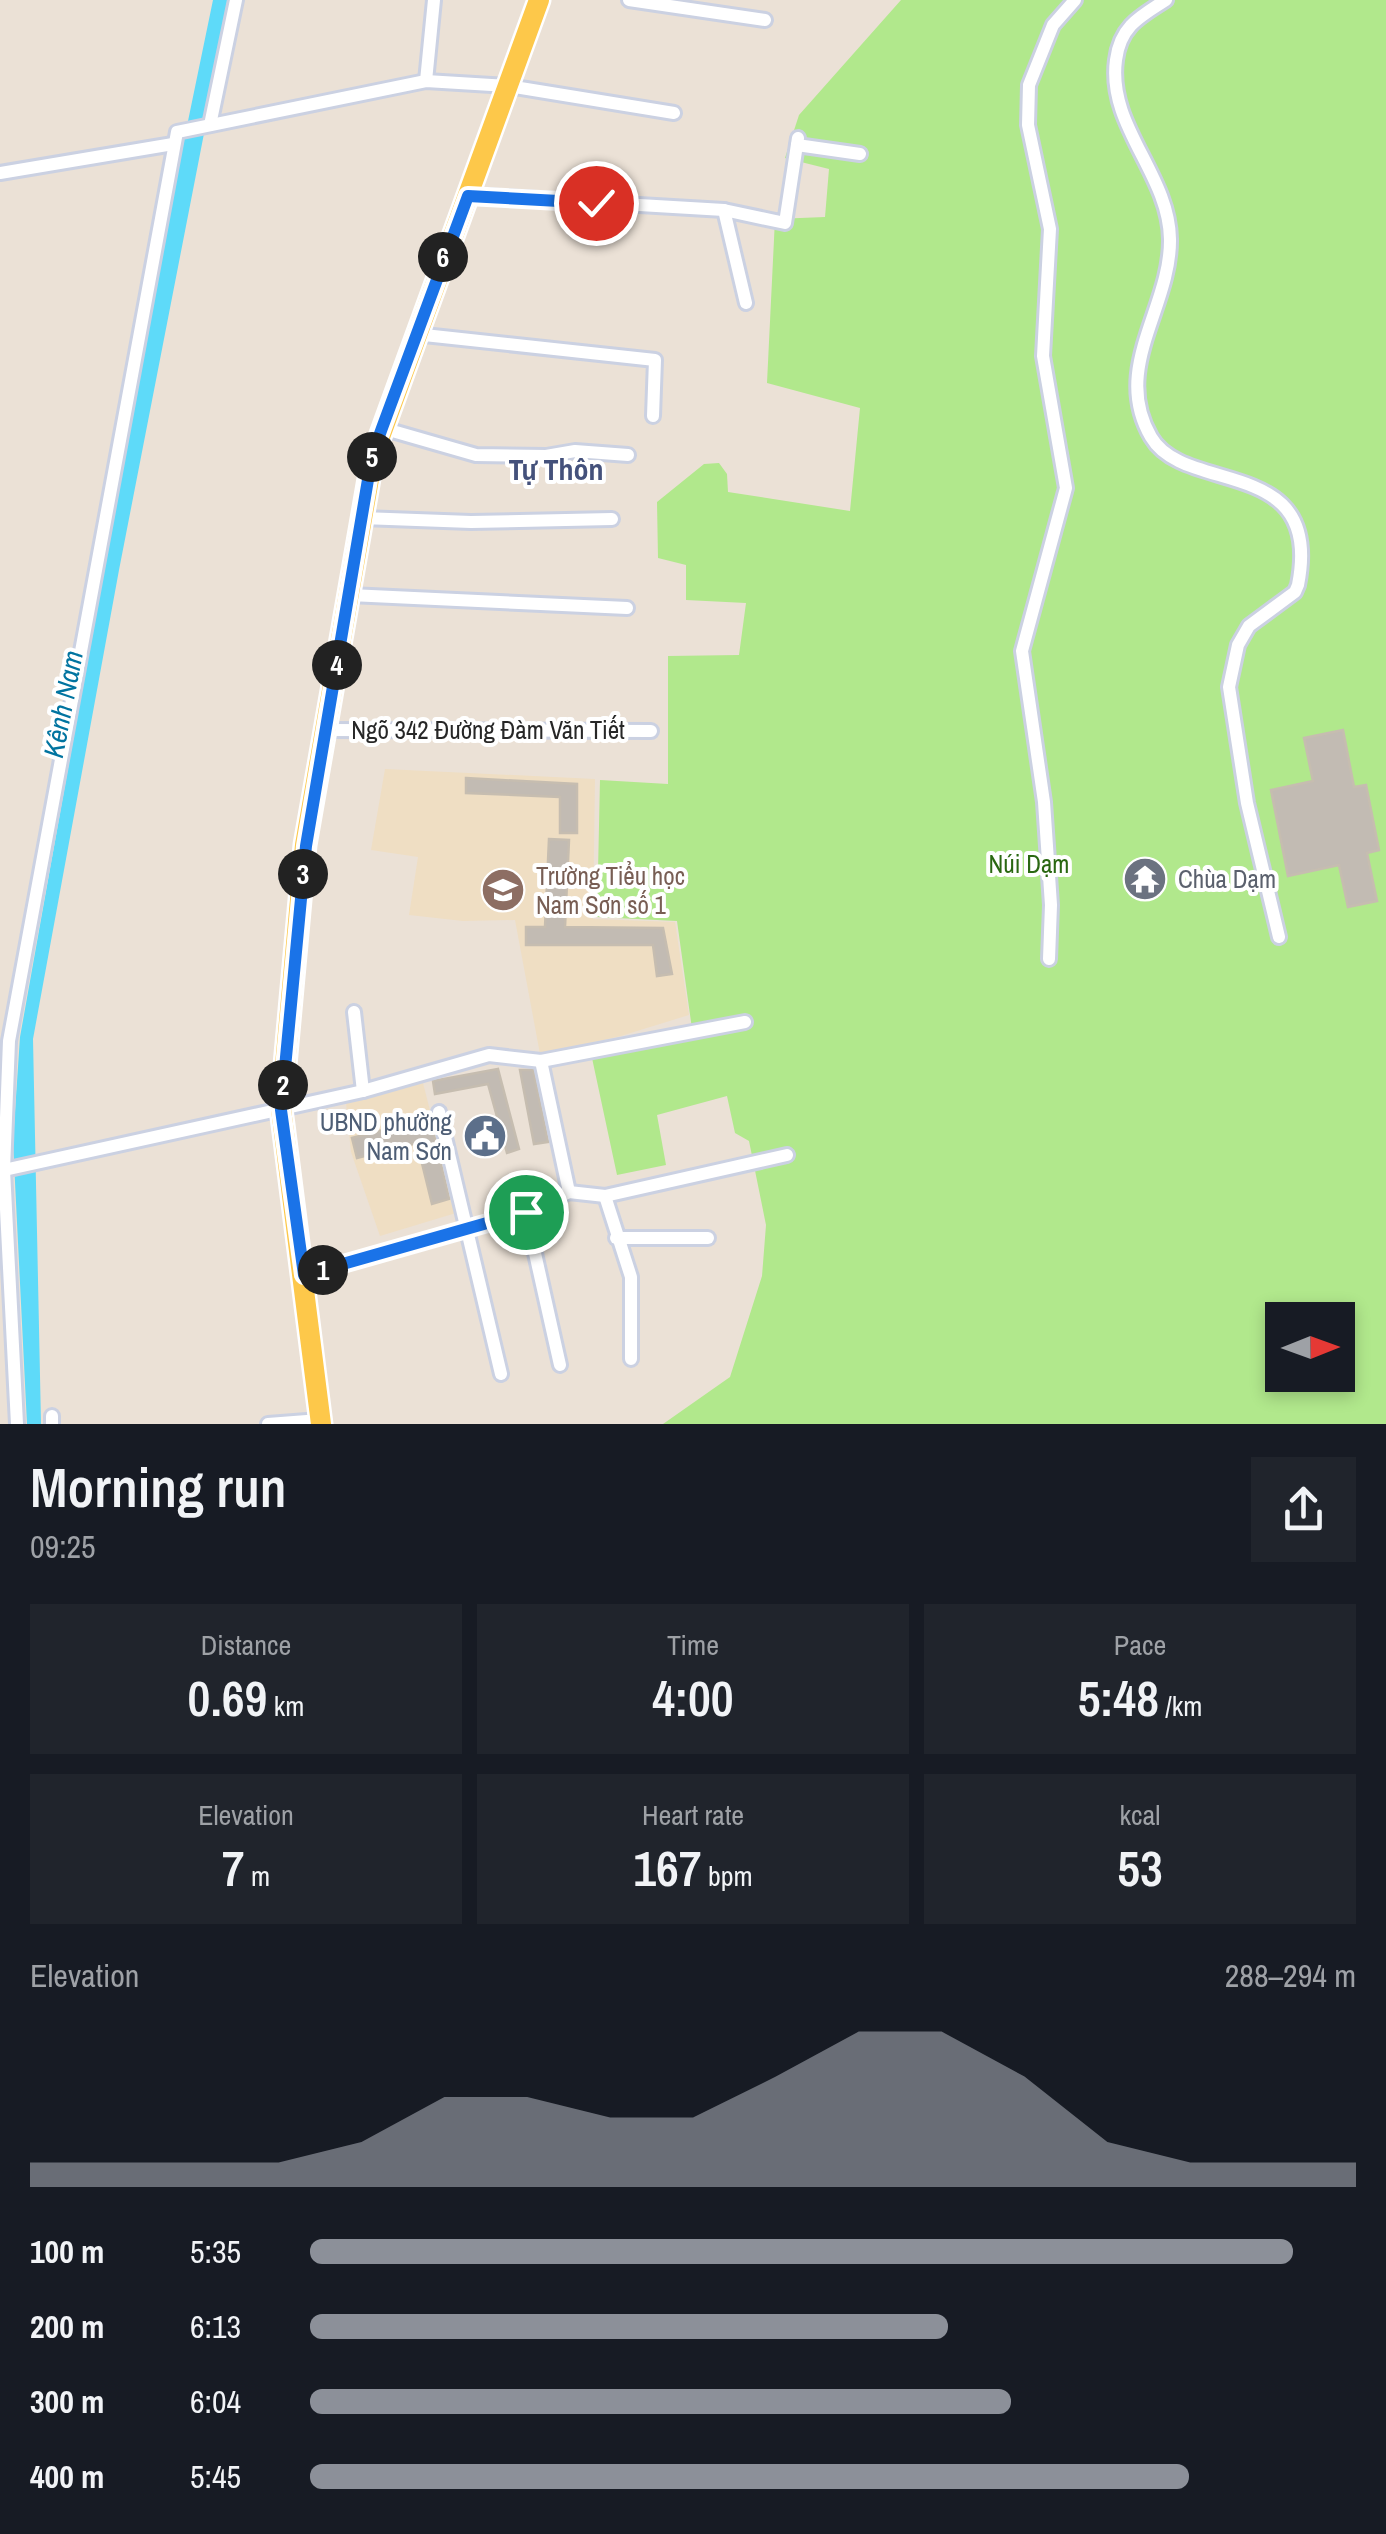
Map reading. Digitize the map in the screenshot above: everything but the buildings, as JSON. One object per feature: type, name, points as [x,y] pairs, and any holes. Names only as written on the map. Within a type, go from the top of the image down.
[{"type":"main road","points":[[320,1422],[281,1110],[306,846],[372,456],[539,0]]},
{"type":"street","points":[[210,125],[236,0]]},
{"type":"street","points":[[426,81],[434,0]]},
{"type":"street","points":[[629,0],[764,20]]},
{"type":"street","points":[[1049,959],[1051,905],[1044,802],[1022,652],[1066,488],[1043,356],[1050,229],[1028,126],[1029,85],[1054,25],[1076,0]]},
{"type":"street","points":[[1166,0],[1127,26],[1119,41],[1115,68],[1118,105],[1161,196],[1170,237],[1166,282],[1140,352],[1136,393],[1148,434],[1168,458],[1266,490],[1291,520],[1296,533],[1295,592],[1249,626],[1238,645],[1228,687],[1247,803],[1279,937]]},
{"type":"street","points":[[0,173],[426,81],[508,86],[674,113]]},
{"type":"street","points":[[17,1424],[5,1279],[2,1171],[13,1015],[175,138]]},
{"type":"street","points":[[468,196],[724,210],[785,223],[798,141],[860,154]]},
{"type":"street","points":[[724,210],[746,303]]},
{"type":"street","points":[[415,334],[655,360],[653,416]]},
{"type":"street","points":[[382,428],[476,455],[546,456],[575,450],[628,455]]},
{"type":"street","points":[[362,518],[472,522],[612,519]]},
{"type":"street","points":[[350,594],[627,608]]},
{"type":"street","name":"Ngõ 342 Đường Đàm Văn Tiết","points":[[326,730],[651,730]]},
{"type":"street","points":[[354,1012],[363,1091]]},
{"type":"street","points":[[2,1171],[363,1091],[490,1055],[541,1060],[745,1022]]},
{"type":"street","points":[[541,1060],[569,1192]]},
{"type":"street","points":[[439,1112],[501,1374]]},
{"type":"street","points":[[304,1275],[526,1212],[569,1192],[605,1196],[787,1154]]},
{"type":"street","points":[[605,1196],[631,1277],[631,1359]]},
{"type":"street","points":[[526,1212],[560,1366]]},
{"type":"street","points":[[616,1238],[708,1238]]},
{"type":"street","points":[[268,1424],[320,1422]]},
{"type":"shaded area","name":"Trường Tiểu học Nam Sơn số 1","points":[[385,769],[595,779],[593,919],[675,922],[689,1015],[621,1036],[540,1054],[515,920],[463,921],[409,915],[418,857],[371,850]]},
{"type":"shaded area","points":[[422,1079],[456,1213],[380,1236],[351,1152],[345,1093]]},
{"type":"green space","name":"Núi Dạm","points":[[901,0],[1386,0],[1386,1424],[663,1424],[730,1377],[762,1276],[766,1225],[749,1141],[735,1133],[727,1096],[657,1115],[666,1165],[617,1175],[592,1058],[693,1036],[677,921],[597,917],[600,780],[668,784],[668,656],[739,655],[746,603],[686,600],[686,565],[658,558],[657,502],[704,464],[719,463],[727,474],[728,492],[850,511],[860,408],[767,383],[775,219],[825,217],[829,169],[785,158],[799,115]]},
{"type":"water","name":"Kênh Nam","points":[[213,0],[230,0],[33,1039],[41,1424],[27,1424],[13,1142],[20,1037],[156,276]]},
{"type":"place","name":"Chùa Dạm","points":[[1145,879]]},
{"type":"place","name":"Trường Tiểu học Nam Sơn số 1","points":[[503,890]]},
{"type":"place","name":"UBND phường Nam Sơn","points":[[485,1136]]},
{"type":"district","name":"Tự Thôn","points":[[556,470]]},
{"type":"route","points":[[526,1212],[304,1275],[281,1110],[306,846],[372,456],[468,196],[596,203]]}]
